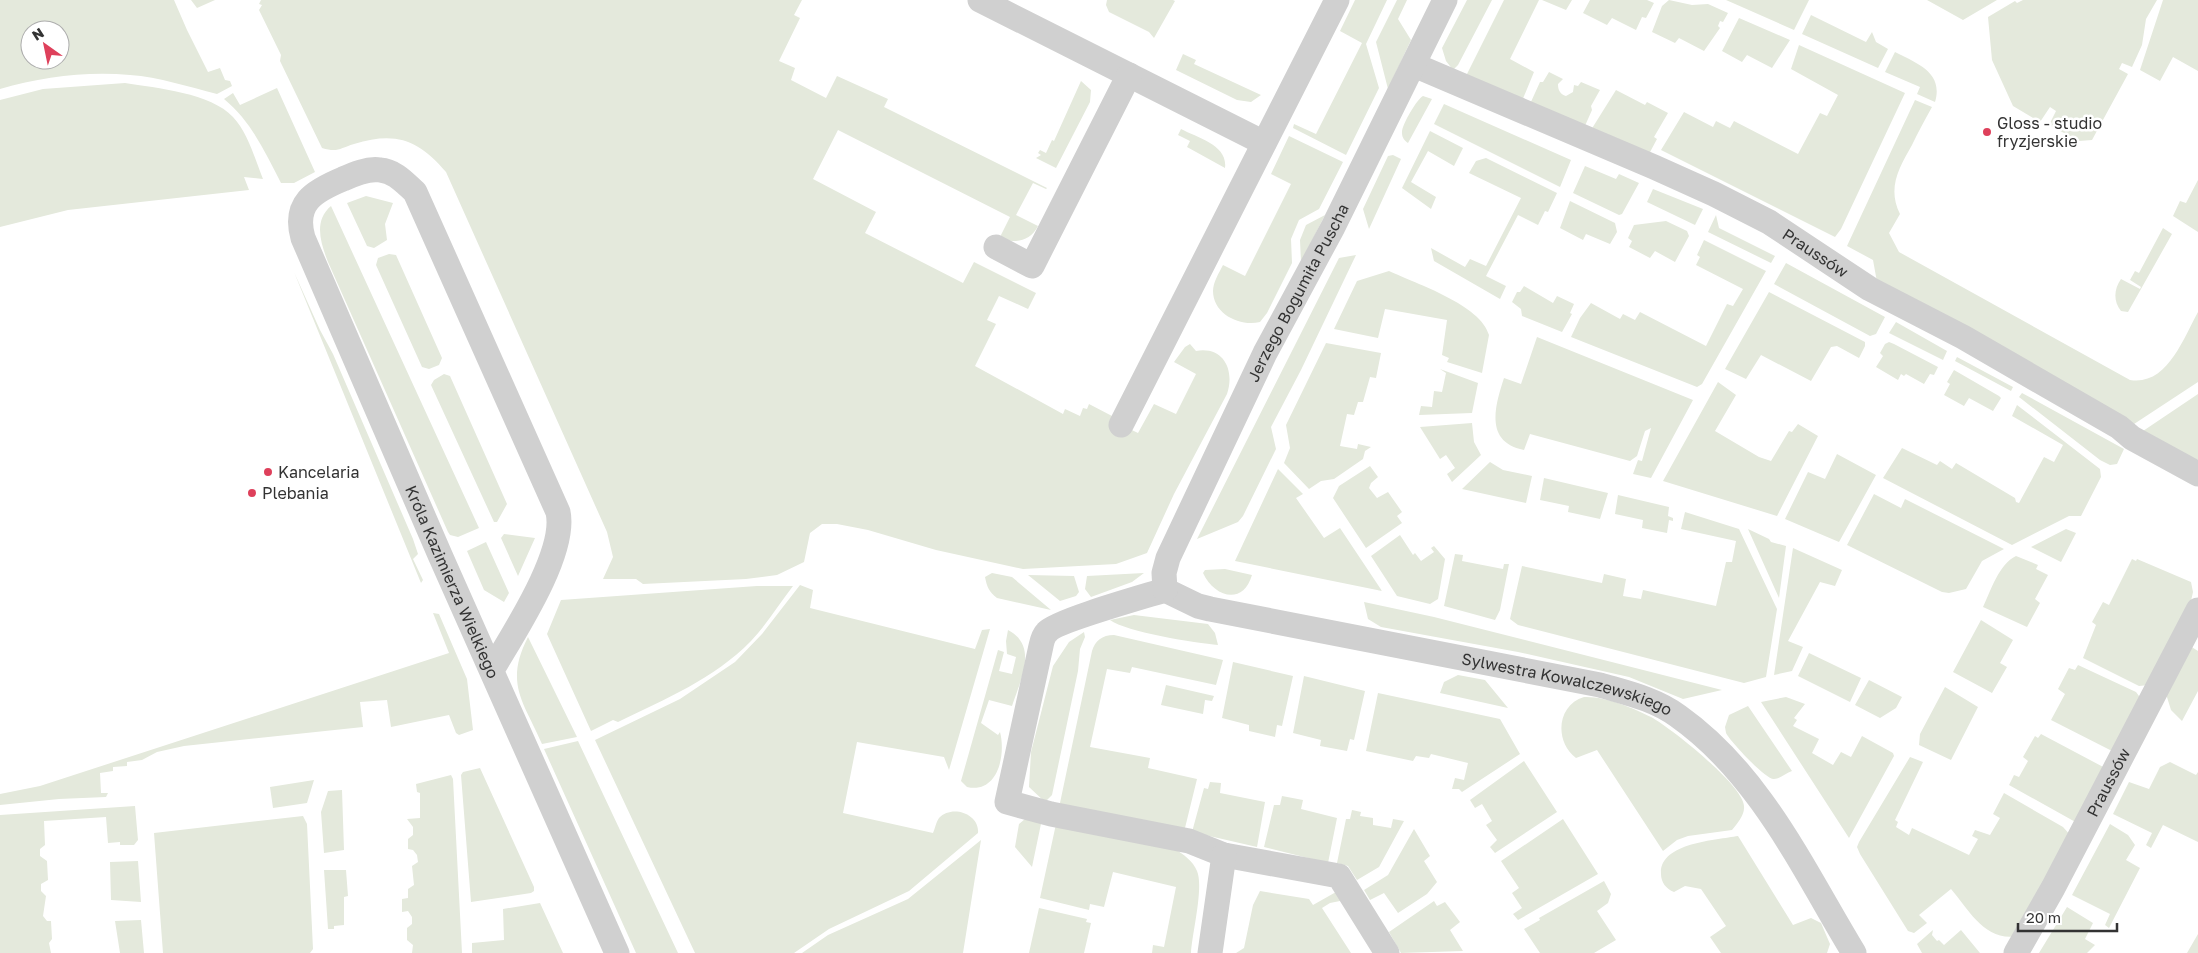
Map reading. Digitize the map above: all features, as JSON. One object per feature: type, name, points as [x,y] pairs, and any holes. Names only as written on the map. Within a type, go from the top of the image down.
[{"type":"street","points":[[980,0],[1264,142]]},
{"type":"street","points":[[1121,425],[1337,0]]},
{"type":"street","name":"Jerzego Bogumiła Puscha","points":[[1166,590],[1164,573],[1172,549],[1265,353],[1333,226],[1445,0]]},
{"type":"street","name":"Praussów","points":[[1414,65],[1688,182],[1769,222],[1870,289],[1968,340],[2119,427],[2132,438],[2198,474]]},
{"type":"street","points":[[996,247],[1032,266],[1129,75]]},
{"type":"street","name":"Króla Kazimierza Wielkiego","points":[[492,670],[527,611],[550,561],[560,525],[558,512],[415,192],[398,177],[379,169],[358,172],[316,190],[303,209],[300,221],[303,238],[440,555],[617,953]]},
{"type":"street","points":[[1166,590],[1087,614],[1047,631],[1041,646],[1007,802],[1051,814],[1189,841],[1224,855],[1339,876],[1387,953]]},
{"type":"street","name":"Sylwestra Kowalczewskiego","points":[[1166,590],[1198,606],[1210,609],[1600,685],[1643,698],[1677,715],[1731,762],[1758,795],[1854,953]]},
{"type":"street","name":"Praussów","points":[[2016,953],[2056,881],[2198,610]]},
{"type":"street","points":[[1210,953],[1224,855]]},
{"type":"shaded area","points":[[0,0],[174,0],[208,72],[220,68],[225,80],[230,81],[232,86],[217,94],[152,78],[114,74],[64,76],[0,89]]},
{"type":"shaded area","points":[[191,0],[215,0],[197,8]]},
{"type":"shaded area","points":[[261,0],[802,0],[794,15],[800,18],[779,61],[795,68],[791,80],[826,98],[837,76],[888,99],[884,107],[1047,188],[1033,183],[1016,215],[1038,226],[1026,238],[1011,241],[999,239],[1010,217],[838,130],[813,179],[876,212],[865,233],[963,283],[974,262],[1036,293],[1028,309],[999,296],[987,320],[996,324],[975,366],[1063,414],[1065,409],[1080,416],[1083,408],[1087,409],[1089,404],[1112,416],[1111,420],[1138,433],[1154,404],[1176,414],[1196,374],[1174,362],[1185,347],[1190,344],[1196,351],[1206,350],[1214,352],[1225,362],[1229,377],[1227,394],[1174,494],[1147,553],[1116,564],[1023,569],[936,550],[868,530],[837,524],[822,524],[810,533],[804,562],[777,575],[746,579],[643,584],[636,579],[603,579],[613,557],[607,532],[446,172],[426,152],[406,141],[382,138],[335,150],[322,148],[280,61],[281,55],[259,10],[262,5],[259,4]]},
{"type":"shaded area","points":[[1107,0],[1175,1],[1154,38],[1149,32],[1109,12],[1106,5]]},
{"type":"shaded area","points":[[1355,0],[1387,0],[1366,44],[1379,88],[1346,155],[1293,128],[1294,124],[1316,134],[1362,43],[1340,31]]},
{"type":"shaded area","points":[[1397,0],[1407,0],[1398,19],[1411,40],[1388,89],[1376,42]]},
{"type":"shaded area","points":[[1467,0],[1492,0],[1458,65],[1453,70],[1446,61],[1442,48]]},
{"type":"shaded area","points":[[1504,0],[1539,0],[1510,59],[1534,72],[1522,101],[1466,76]]},
{"type":"shaded area","points":[[1542,0],[1572,0],[1566,10]]},
{"type":"shaded area","points":[[1590,0],[1647,0],[1654,3],[1646,18],[1642,17],[1636,30],[1612,18],[1607,25],[1583,13]]},
{"type":"shaded area","points":[[1669,0],[1692,5],[1708,4],[1728,13],[1723,22],[1720,21],[1718,26],[1720,28],[1704,51],[1679,38],[1675,43],[1652,32],[1662,6]]},
{"type":"shaded area","points":[[1726,0],[1809,0],[1794,30]]},
{"type":"shaded area","points":[[1927,0],[1997,0],[1963,20]]},
{"type":"shaded area","points":[[2023,0],[2157,0],[2146,19],[2142,45],[2132,67],[2122,63],[2119,69],[2128,74],[2092,140],[2079,141],[2049,125],[2056,111],[2050,107],[2040,122],[2013,106],[1992,60],[1988,17],[2015,1],[2017,3]]},
{"type":"shaded area","points":[[2163,0],[2198,0],[2198,71],[2173,57],[2160,81],[2140,70]]},
{"type":"shaded area","points":[[1811,15],[1866,42],[1872,32],[1876,42],[1888,49],[1878,68],[1802,34]]},
{"type":"shaded area","points":[[1739,18],[1790,40],[1772,68],[1747,55],[1742,62],[1722,51]]},
{"type":"shaded area","points":[[1799,45],[1905,93],[1841,229],[1835,237],[1661,150],[1684,112],[1713,127],[1716,121],[1730,128],[1734,121],[1798,154],[1820,113],[1827,116],[1838,95],[1791,69]]},
{"type":"shaded area","points":[[1895,52],[1919,65],[1932,76],[1936,83],[1935,102],[1917,94],[1920,87],[1885,72]]},
{"type":"shaded area","points":[[1183,54],[1196,60],[1194,64],[1261,95],[1251,102],[1237,100],[1176,70]]},
{"type":"shaded area","points":[[1549,72],[1563,79],[1558,84],[1558,88],[1566,96],[1573,92],[1574,85],[1578,86],[1581,82],[1600,90],[1591,106],[1592,110],[1584,128],[1530,104],[1540,82],[1543,82]]},
{"type":"shaded area","points":[[1081,81],[1091,90],[1090,102],[1056,168],[1036,158],[1041,155],[1038,153],[1040,150],[1046,153],[1052,140],[1054,141]]},
{"type":"shaded area","points":[[125,83],[183,93],[211,102],[223,109],[233,117],[243,131],[263,179],[244,177],[249,190],[68,210],[0,227],[0,100],[43,89]]},
{"type":"shaded area","points":[[277,88],[315,172],[294,183],[281,183],[250,127],[224,99],[233,93],[240,105]]},
{"type":"shaded area","points":[[1616,90],[1645,105],[1647,102],[1668,113],[1654,137],[1657,139],[1649,154],[1591,130]]},
{"type":"shaded area","points":[[1423,96],[1432,99],[1408,143],[1403,138],[1402,130],[1413,107]]},
{"type":"shaded area","points":[[1915,100],[1932,107],[1896,178],[1896,205],[1900,214],[1889,233],[1899,252],[2130,380],[2143,380],[2154,376],[2164,368],[2180,347],[2198,312],[2198,382],[2131,426],[1877,282],[1873,260],[1847,246]]},
{"type":"shaded area","points":[[1444,104],[1571,160],[1560,187],[1434,124]]},
{"type":"shaded area","points":[[1181,129],[1217,148],[1225,160],[1225,168],[1187,147],[1190,141],[1178,135]]},
{"type":"shaded area","points":[[1430,131],[1463,148],[1454,166],[1428,151],[1411,182],[1436,197],[1431,209],[1402,188]]},
{"type":"shaded area","points":[[1289,136],[1343,162],[1319,209],[1299,220],[1291,239],[1292,263],[1267,313],[1260,322],[1252,323],[1236,320],[1229,317],[1218,306],[1214,299],[1214,284],[1223,265],[1245,276],[1291,184],[1271,174]]},
{"type":"shaded area","points":[[1393,155],[1401,159],[1369,229],[1363,209],[1388,156]]},
{"type":"shaded area","points":[[1486,158],[1557,193],[1548,212],[1545,211],[1538,225],[1518,215],[1486,276],[1506,286],[1500,299],[1434,261],[1431,248],[1465,267],[1470,259],[1486,266],[1521,198],[1469,173],[1476,161]]},
{"type":"shaded area","points":[[1585,166],[1616,179],[1619,174],[1639,183],[1622,214],[1619,215],[1573,193]]},
{"type":"shaded area","points":[[2198,180],[2198,232],[2173,216],[2180,201],[2186,203]]},
{"type":"shaded area","points":[[1653,189],[1703,209],[1695,225],[1647,202]]},
{"type":"shaded area","points":[[366,196],[393,203],[385,224],[387,240],[374,248],[367,246],[347,203]]},
{"type":"shaded area","points":[[1570,201],[1615,223],[1617,232],[1610,244],[1586,234],[1583,240],[1560,228]]},
{"type":"shaded area","points":[[331,206],[479,528],[458,537],[450,535],[448,532],[328,262],[321,240],[320,226],[325,212]]},
{"type":"shaded area","points":[[1325,215],[1301,262],[1300,240],[1306,225]]},
{"type":"shaded area","points":[[1716,215],[1719,228],[1775,256],[1771,263],[1708,232]]},
{"type":"shaded area","points":[[1666,221],[1687,231],[1689,236],[1675,262],[1655,251],[1650,258],[1629,247],[1632,241],[1628,238],[1634,225]]},
{"type":"shaded area","points":[[2163,228],[2172,234],[2128,312],[2121,311],[2115,295],[2121,279],[2140,289],[2141,287],[2130,280],[2135,271],[2139,273]]},
{"type":"shaded area","points":[[1704,240],[1766,271],[1702,384],[1697,387],[1571,337],[1580,318],[1591,303],[1620,319],[1623,314],[1635,320],[1640,312],[1706,346],[1727,304],[1733,306],[1743,289],[1696,265],[1700,257],[1697,255]]},
{"type":"shaded area","points":[[389,254],[396,255],[442,358],[439,365],[429,369],[422,367],[376,265],[378,258]]},
{"type":"shaded area","points":[[1356,255],[1301,370],[1271,427],[1276,449],[1243,516],[1238,522],[1197,539],[1339,258]]},
{"type":"shaded area","points":[[1786,263],[1885,317],[1876,334],[1870,336],[1774,284]]},
{"type":"shaded area","points":[[1389,271],[1431,289],[1461,305],[1484,324],[1489,335],[1482,373],[1447,362],[1449,358],[1442,355],[1447,320],[1385,309],[1378,338],[1334,329],[1357,281]]},
{"type":"shaded area","points":[[294,272],[333,354],[413,539],[418,554],[413,559],[423,580],[421,583]]},
{"type":"shaded area","points":[[1524,286],[1553,303],[1557,296],[1574,304],[1570,313],[1572,314],[1562,332],[1522,316],[1521,309],[1512,302],[1517,292],[1520,292]]},
{"type":"shaded area","points":[[1769,292],[1865,342],[1859,358],[1837,346],[1831,347],[1811,381],[1761,355],[1746,379],[1725,369]]},
{"type":"shaded area","points":[[1896,322],[1947,351],[1943,360],[1889,333]]},
{"type":"shaded area","points":[[1537,337],[1693,400],[1651,478],[1633,474],[1638,460],[1642,461],[1651,428],[1645,431],[1637,456],[1630,461],[1530,434],[1524,450],[1511,446],[1503,439],[1498,431],[1496,411],[1504,378],[1521,384]]},
{"type":"shaded area","points":[[1889,342],[1938,367],[1934,375],[1930,374],[1924,384],[1906,374],[1904,376],[1901,374],[1898,380],[1876,367],[1883,356],[1880,353],[1885,344]]},
{"type":"shaded area","points":[[1326,343],[1381,353],[1376,378],[1370,377],[1363,402],[1358,402],[1354,415],[1347,414],[1340,446],[1357,449],[1358,444],[1371,447],[1365,451],[1363,459],[1334,479],[1321,481],[1309,489],[1284,463],[1290,448],[1286,425]]},
{"type":"shaded area","points":[[1957,357],[2013,387],[2011,391],[1955,361]]},
{"type":"shaded area","points":[[1440,369],[1478,383],[1472,413],[1419,415],[1421,406],[1432,407],[1434,391],[1442,392],[1446,373]]},
{"type":"shaded area","points":[[1954,370],[2001,398],[1993,411],[1969,398],[1964,406],[1944,395],[1950,384],[1947,382]]},
{"type":"shaded area","points":[[444,374],[450,376],[507,504],[497,522],[494,522],[431,385],[434,380]]},
{"type":"shaded area","points":[[1718,382],[1736,395],[1715,431],[1759,457],[1771,461],[1789,431],[1792,432],[1798,424],[1818,436],[1777,516],[1663,481]]},
{"type":"shaded area","points":[[2022,393],[2124,449],[2117,464],[2110,465],[2100,460],[2019,397]]},
{"type":"shaded area","points":[[2198,394],[2198,460],[2175,450],[2143,431]]},
{"type":"shaded area","points":[[2017,405],[2100,469],[2101,477],[2081,516],[2069,516],[2012,545],[1883,478],[1902,448],[1937,465],[1940,461],[1952,469],[1956,463],[2015,498],[2016,502],[2019,503],[2044,457],[2054,462],[2063,445],[2012,416]]},
{"type":"shaded area","points":[[1472,423],[1474,442],[1481,455],[1452,482],[1447,474],[1455,468],[1446,455],[1440,459],[1420,427]]},
{"type":"shaded area","points":[[1837,454],[1876,475],[1839,542],[1785,519],[1808,472],[1825,479]]},
{"type":"shaded area","points":[[1490,462],[1503,470],[1532,476],[1526,503],[1462,489]]},
{"type":"shaded area","points":[[1370,466],[1378,477],[1371,483],[1369,488],[1377,498],[1388,492],[1402,512],[1397,516],[1402,523],[1366,548],[1333,498],[1339,486]]},
{"type":"shaded area","points":[[1278,469],[1303,494],[1296,498],[1324,538],[1340,528],[1382,591],[1235,561]]},
{"type":"shaded area","points":[[1544,478],[1608,493],[1600,519],[1568,512],[1569,506],[1540,500]]},
{"type":"shaded area","points":[[1874,494],[1901,508],[1905,499],[2004,549],[1982,561],[1966,589],[1949,593],[1942,592],[1847,545]]},
{"type":"shaded area","points":[[1618,495],[1669,507],[1668,516],[1673,518],[1673,521],[1669,520],[1667,533],[1642,528],[1643,520],[1615,514]]},
{"type":"shaded area","points":[[1685,512],[1739,529],[1777,609],[1766,677],[1744,683],[1518,625],[1510,619],[1522,566],[1602,583],[1604,574],[1626,579],[1623,596],[1641,599],[1643,590],[1716,606],[1726,562],[1732,562],[1736,541],[1681,529]]},
{"type":"shaded area","points":[[1748,529],[1769,539],[1771,542],[1786,546],[1779,598]]},
{"type":"shaded area","points":[[2066,529],[2076,533],[2061,562],[2031,547]]},
{"type":"shaded area","points":[[504,534],[535,538],[518,576],[501,538]]},
{"type":"shaded area","points":[[1400,535],[1413,555],[1415,553],[1421,561],[1434,552],[1431,548],[1434,546],[1445,559],[1438,599],[1430,604],[1397,596],[1371,556]]},
{"type":"shaded area","points":[[486,542],[509,593],[504,602],[484,590],[467,551]]},
{"type":"shaded area","points":[[1793,548],[1842,570],[1835,586],[1820,582],[1788,641],[1803,647],[1792,671],[1774,675]]},
{"type":"shaded area","points":[[1455,554],[1463,555],[1462,561],[1503,569],[1504,564],[1509,564],[1500,610],[1495,620],[1444,606]]},
{"type":"shaded area","points":[[2016,556],[2038,565],[2036,569],[2048,575],[2035,599],[2040,603],[2027,627],[1983,607],[2000,571]]},
{"type":"shaded area","points":[[2132,559],[2136,561],[2137,559],[2191,582],[2193,592],[2191,601],[2149,685],[2139,686],[2083,658],[2096,625],[2092,622],[2103,602],[2109,605]]},
{"type":"shaded area","points":[[1225,569],[1252,575],[1248,585],[1242,591],[1228,595],[1214,588],[1203,573],[1205,570]]},
{"type":"shaded area","points":[[992,573],[1012,577],[1051,610],[997,598],[989,589],[985,577]]},
{"type":"shaded area","points":[[1144,573],[1132,582],[1091,597],[1085,589],[1087,576]]},
{"type":"shaded area","points":[[1028,575],[1074,576],[1079,592],[1076,596],[1060,601]]},
{"type":"shaded area","points":[[800,585],[813,590],[810,608],[975,649],[982,630],[990,629],[949,770],[944,757],[857,742],[843,813],[933,833],[939,818],[944,814],[958,812],[970,816],[975,821],[978,833],[909,891],[829,929],[794,953],[695,953],[595,740],[680,699],[735,662],[762,634]]},
{"type":"shaded area","points":[[757,586],[793,586],[768,621],[737,654],[705,677],[671,696],[618,722],[613,720],[591,731],[547,634],[561,600]]},
{"type":"shaded area","points":[[1364,602],[1434,617],[1722,690],[1683,699],[1629,677],[1518,652],[1381,627],[1368,619]]},
{"type":"shaded area","points":[[433,613],[439,614],[467,679],[473,730],[459,735],[456,733],[449,715],[391,727],[387,700],[360,702],[363,727],[184,746],[157,752],[142,760],[127,762],[127,766],[113,767],[113,771],[100,773],[101,793],[108,793],[106,797],[59,799],[0,805],[0,794],[40,786],[449,653]]},
{"type":"shaded area","points":[[1134,615],[1208,624],[1215,633],[1218,645],[1145,633],[1110,620]]},
{"type":"shaded area","points":[[1981,620],[2013,640],[2000,663],[2007,667],[1992,693],[1953,672]]},
{"type":"shaded area","points":[[1008,630],[1023,645],[1025,665],[1012,706],[989,700],[981,723],[998,735],[1000,732],[1002,751],[1000,761],[993,779],[986,785],[978,788],[967,787],[961,781],[998,650],[1004,652],[999,671],[1012,674],[1016,657],[1007,654],[1006,641]]},
{"type":"shaded area","points":[[1084,632],[1085,637],[1080,649],[1078,671],[1052,795],[1045,802],[1029,787],[1031,752],[1053,666],[1069,642]]},
{"type":"shaded area","points":[[1114,635],[1223,660],[1216,685],[1132,667],[1130,673],[1107,669],[1090,747],[1150,758],[1148,768],[1197,779],[1184,832],[1062,806],[1060,803],[1092,651],[1100,639]]},
{"type":"shaded area","points":[[528,637],[577,737],[542,744],[523,704],[517,680],[521,653]]},
{"type":"shaded area","points":[[2190,646],[2198,651],[2198,691],[2182,721],[2171,710],[2166,694]]},
{"type":"shaded area","points":[[1809,653],[1861,678],[1850,702],[1798,676]]},
{"type":"shaded area","points":[[1233,662],[1293,676],[1282,726],[1277,725],[1275,737],[1249,731],[1249,725],[1222,718]]},
{"type":"shaded area","points":[[2078,665],[2136,692],[2142,700],[2114,752],[2051,720],[2065,694],[2058,689],[2069,668],[2075,670]]},
{"type":"shaded area","points":[[1458,675],[1485,680],[1508,708],[1440,693],[1444,682]]},
{"type":"shaded area","points":[[1304,676],[1365,691],[1354,740],[1350,739],[1347,751],[1320,746],[1321,740],[1293,733]]},
{"type":"shaded area","points":[[1869,680],[1902,697],[1896,708],[1880,718],[1855,705]]},
{"type":"shaded area","points":[[1166,685],[1214,696],[1212,701],[1205,700],[1203,714],[1161,705]]},
{"type":"shaded area","points":[[1945,687],[1978,707],[1951,760],[1919,745],[1920,734]]},
{"type":"shaded area","points":[[1378,693],[1500,719],[1520,754],[1462,792],[1459,789],[1452,789],[1455,778],[1464,780],[1468,763],[1431,754],[1429,758],[1416,756],[1413,761],[1366,751]]},
{"type":"shaded area","points":[[1584,697],[1601,698],[1627,706],[1651,717],[1705,758],[1732,785],[1741,797],[1744,806],[1743,813],[1732,830],[1688,836],[1677,840],[1663,851],[1597,750],[1576,758],[1564,742],[1562,724],[1564,715],[1575,701]]},
{"type":"shaded area","points":[[1786,697],[1805,704],[1794,718],[1797,720],[1793,726],[1819,739],[1812,753],[1833,765],[1841,752],[1851,757],[1862,736],[1893,753],[1894,756],[1849,838],[1761,702]]},
{"type":"shaded area","points":[[1748,706],[1792,771],[1776,779],[1770,778],[1748,759],[1726,733],[1725,727],[1729,715]]},
{"type":"shaded area","points":[[2041,734],[2107,769],[2079,824],[2009,785],[2014,775],[2019,777],[2028,761],[2023,757],[2035,736],[2038,738]]},
{"type":"shaded area","points":[[578,741],[678,953],[636,953],[544,749]]},
{"type":"shaded area","points":[[1910,757],[1923,762],[1895,820],[1898,822],[1896,827],[1909,835],[1912,828],[1969,855],[1978,839],[1972,836],[1975,830],[1990,835],[2000,818],[1993,814],[2004,793],[2063,827],[2072,837],[2018,936],[2006,937],[1987,929],[1971,915],[1951,889],[1919,915],[1927,923],[1914,933],[1908,931],[1860,854],[1857,847],[1859,842]]},
{"type":"shaded area","points":[[1524,761],[1557,812],[1495,853],[1490,847],[1497,840],[1486,825],[1492,821],[1482,804],[1475,808],[1470,800]]},
{"type":"shaded area","points":[[2170,762],[2196,775],[2198,772],[2198,842],[2163,825],[2151,848],[2146,845],[2152,833],[2113,814],[2129,782],[2149,789],[2160,767]]},
{"type":"shaded area","points":[[480,768],[534,887],[534,891],[531,893],[471,902],[461,775],[463,772]]},
{"type":"shaded area","points":[[451,775],[453,779],[462,953],[412,953],[413,945],[407,940],[407,928],[412,924],[412,917],[408,911],[402,912],[402,899],[408,898],[408,889],[414,885],[412,866],[418,862],[417,855],[413,850],[408,849],[408,839],[413,835],[413,827],[407,819],[420,818],[420,793],[417,792],[416,784]]},
{"type":"shaded area","points":[[314,780],[307,803],[273,808],[270,787]]},
{"type":"shaded area","points":[[1210,782],[1221,783],[1220,793],[1265,802],[1257,847],[1192,832],[1204,788],[1208,789]]},
{"type":"shaded area","points":[[342,790],[344,850],[324,853],[321,812],[328,791]]},
{"type":"shaded area","points":[[1282,796],[1303,800],[1301,809],[1337,818],[1328,863],[1264,847],[1274,805],[1280,805]]},
{"type":"shaded area","points":[[135,806],[138,840],[134,845],[120,845],[120,842],[108,843],[106,817],[44,821],[45,845],[40,849],[40,856],[47,861],[48,880],[41,884],[41,891],[46,896],[43,916],[47,921],[51,921],[52,939],[49,943],[51,953],[0,953],[0,815]]},
{"type":"shaded area","points":[[1352,810],[1361,812],[1360,816],[1373,818],[1373,825],[1391,828],[1393,819],[1404,821],[1379,867],[1357,880],[1348,866],[1337,863],[1346,819],[1350,819]]},
{"type":"shaded area","points":[[303,816],[307,824],[313,949],[310,953],[163,953],[154,833]]},
{"type":"shaded area","points":[[1025,819],[1042,819],[1032,867],[1015,847],[1019,824]]},
{"type":"shaded area","points":[[1563,819],[1598,874],[1518,920],[1513,914],[1522,908],[1512,893],[1519,888],[1501,861]]},
{"type":"shaded area","points":[[1056,824],[1175,849],[1188,858],[1197,871],[1199,878],[1197,911],[1191,953],[1152,953],[1153,945],[1164,947],[1176,887],[1113,872],[1104,907],[1090,904],[1089,910],[1040,898]]},
{"type":"shaded area","points":[[2110,824],[2128,835],[2135,845],[2126,860],[2140,868],[2109,928],[2105,925],[2110,914],[2072,895]]},
{"type":"shaded area","points":[[1414,829],[1430,856],[1424,861],[1437,882],[1427,894],[1398,913],[1384,893],[1370,900],[1364,890],[1388,875]]},
{"type":"shaded area","points":[[1738,836],[1793,925],[1811,918],[1821,923],[1830,944],[1827,953],[1721,953],[1710,937],[1726,926],[1701,889],[1685,886],[1674,892],[1664,885],[1661,874],[1663,864],[1669,856],[1679,849],[1703,842]]},
{"type":"shaded area","points":[[981,840],[963,953],[802,953],[828,935],[908,899]]},
{"type":"shaded area","points":[[138,861],[141,902],[111,900],[110,862]]},
{"type":"shaded area","points":[[324,870],[346,870],[348,896],[344,897],[344,925],[334,926],[334,929],[328,929]]},
{"type":"shaded area","points":[[1604,881],[1611,894],[1608,903],[1597,911],[1616,940],[1594,953],[1540,953],[1524,929],[1540,920],[1539,918]]},
{"type":"shaded area","points":[[1260,891],[1309,899],[1313,905],[1336,892],[1345,900],[1330,903],[1322,908],[1351,953],[1236,953],[1244,948],[1253,905]]},
{"type":"shaded area","points":[[1434,901],[1437,906],[1445,902],[1460,922],[1450,930],[1463,951],[1401,953],[1389,932]]},
{"type":"shaded area","points":[[540,903],[563,953],[472,953],[472,943],[504,940],[503,909]]},
{"type":"shaded area","points":[[2067,907],[2093,923],[2085,939],[2095,945],[2087,953],[2039,953]]},
{"type":"shaded area","points":[[1039,908],[1087,919],[1086,922],[1091,923],[1084,953],[1029,953]]},
{"type":"shaded area","points":[[141,920],[144,953],[120,953],[115,921]]},
{"type":"shaded area","points":[[1933,930],[1932,935],[1944,945],[1961,930],[1980,953],[1922,953],[1917,944]]},
{"type":"shaded area","points":[[2198,934],[2198,953],[2187,953]]},
{"type":"place","name":"Gloss - studio fryzjerskie","points":[[1987,132]]},
{"type":"place","name":"Kancelaria","points":[[268,472]]},
{"type":"place","name":"Plebania","points":[[252,493]]}]
